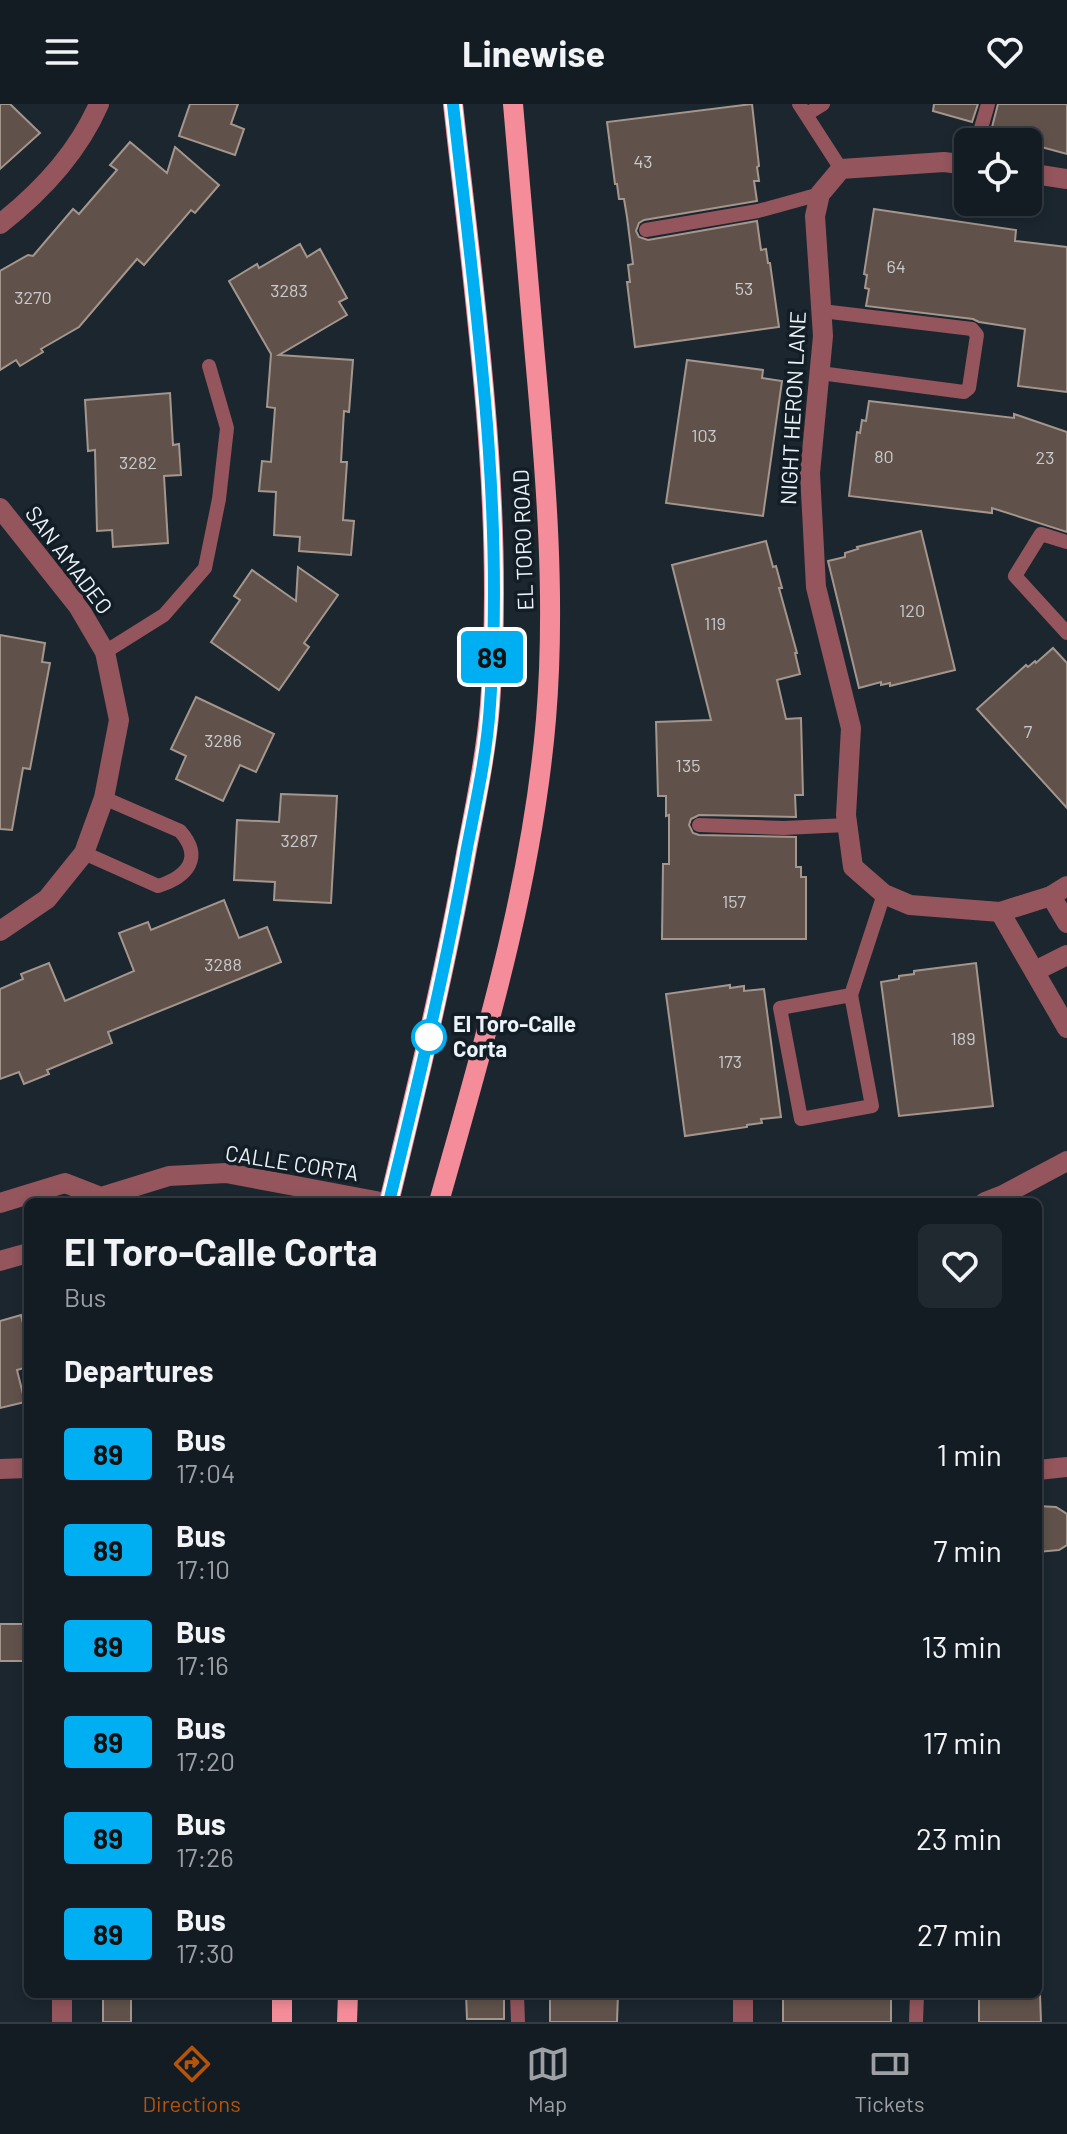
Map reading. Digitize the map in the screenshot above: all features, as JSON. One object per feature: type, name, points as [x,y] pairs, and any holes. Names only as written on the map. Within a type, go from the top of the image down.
[{"type":"main road","name":"EL TORO ROAD","points":[[390,1198],[446,967],[490,708],[495,607],[489,457],[453,104]]},
{"type":"main road","name":"EL TORO ROAD","points":[[440,1198],[505,965],[534,818],[546,719],[550,612],[544,457],[513,104]]},
{"type":"main road","points":[[282,1998],[282,2022]]},
{"type":"main road","points":[[347,2022],[348,1998]]},
{"type":"street","points":[[0,224],[32,199],[87,131],[99,104]]},
{"type":"street","points":[[820,194],[841,169],[954,163]]},
{"type":"street","points":[[1042,175],[1067,179]]},
{"type":"street","name":"NIGHT HERON LANE","points":[[820,194],[815,216],[822,311],[820,373],[810,473],[811,502],[816,587],[851,728],[847,825],[853,867],[884,894],[910,905],[1000,912],[1059,891],[1067,923]]},
{"type":"street","name":"SAN AMADEO","points":[[0,508],[78,606],[105,652],[119,720],[104,798],[84,853],[47,899],[0,931]]},
{"type":"street","points":[[1000,912],[1067,1028]]},
{"type":"street","points":[[1035,971],[1067,955]]},
{"type":"street","points":[[995,1198],[1067,1161]]},
{"type":"street","name":"CALLE CORTA","points":[[106,1198],[169,1176],[226,1173],[360,1198]]},
{"type":"street","name":"CALLE CORTA","points":[[0,1203],[65,1183],[96,1198]]},
{"type":"street","points":[[0,1261],[24,1254]]},
{"type":"street","points":[[1042,1470],[1067,1467]]},
{"type":"street","points":[[0,1469],[24,1468]]},
{"type":"street","points":[[62,1998],[62,2022]]},
{"type":"street","points":[[743,1998],[743,2022]]},
{"type":"lane","points":[[823,104],[803,109],[841,169]]},
{"type":"lane","points":[[981,128],[988,104]]},
{"type":"lane","points":[[646,230],[758,211],[820,194]]},
{"type":"lane","points":[[820,373],[964,392],[969,388],[977,335],[972,329],[822,311]]},
{"type":"lane","points":[[105,652],[164,615],[205,568],[219,499],[227,428],[209,366]]},
{"type":"lane","points":[[1067,542],[1041,534],[1015,576],[1067,633]]},
{"type":"lane","points":[[84,853],[158,886],[175,881],[187,871],[191,855],[189,841],[180,831],[104,798]]},
{"type":"lane","points":[[699,825],[784,828],[847,825]]},
{"type":"lane","points":[[851,995],[780,1008],[801,1119],[872,1106],[851,995],[884,894]]},
{"type":"lane","points":[[517,1998],[518,2022]]},
{"type":"lane","points":[[916,2022],[917,1998]]},
{"type":"building","points":[[0,104],[10,104],[40,133],[0,169]]},
{"type":"building","points":[[190,104],[238,104],[231,124],[244,129],[235,155],[179,136]]},
{"type":"building","points":[[752,104],[759,166],[759,181],[754,181],[757,201],[644,220],[636,231],[639,237],[648,240],[757,221],[761,250],[766,249],[770,263],[779,327],[635,347],[627,282],[630,282],[628,265],[633,264],[624,199],[619,199],[615,184],[607,122]]},
{"type":"building","points":[[934,104],[978,104],[972,122],[933,111]]},
{"type":"building","points":[[998,104],[1067,104],[1067,154],[1042,147],[1042,128],[992,127]]},
{"type":"building","points":[[130,142],[167,173],[175,147],[219,185],[195,213],[191,210],[144,265],[137,259],[79,327],[41,349],[43,352],[20,366],[16,360],[0,370],[0,271],[28,255],[33,256],[73,209],[79,214],[117,170],[110,165]]},
{"type":"building","points":[[874,209],[1016,230],[1015,241],[1067,247],[1067,392],[1018,386],[1025,329],[973,319],[866,306],[869,289],[865,288],[867,275],[864,274]]},
{"type":"building","points":[[300,244],[307,257],[320,249],[347,298],[339,302],[347,315],[279,355],[353,360],[349,412],[344,411],[341,462],[347,462],[343,520],[354,521],[351,555],[299,551],[300,537],[274,535],[276,492],[259,491],[262,461],[271,462],[275,408],[267,407],[271,354],[229,281]]},
{"type":"building","points":[[687,360],[763,370],[762,378],[782,381],[763,516],[666,503]]},
{"type":"building","points":[[170,393],[173,445],[179,444],[181,475],[164,476],[168,543],[113,547],[112,530],[97,531],[95,450],[88,451],[85,400]]},
{"type":"building","points":[[869,401],[1014,418],[1014,414],[1067,432],[1067,532],[992,508],[992,513],[849,496],[857,432],[860,433],[862,420],[866,421]]},
{"type":"building","points":[[921,531],[955,670],[890,686],[890,683],[881,685],[881,682],[859,688],[828,561],[845,557],[845,553],[857,547]]},
{"type":"building","points":[[766,541],[773,567],[776,566],[797,653],[800,674],[777,680],[786,719],[801,718],[803,795],[795,795],[796,817],[699,815],[691,819],[689,825],[693,833],[699,835],[796,837],[796,867],[801,867],[801,877],[806,877],[806,939],[662,939],[663,864],[669,864],[669,815],[666,816],[666,796],[658,796],[656,722],[711,720],[672,565]]},
{"type":"building","points":[[298,567],[338,595],[304,643],[309,647],[279,690],[211,642],[240,600],[234,596],[252,570],[296,601]]},
{"type":"building","points":[[0,635],[45,643],[42,662],[50,663],[30,769],[23,768],[12,830],[0,829]]},
{"type":"building","points":[[1053,648],[1067,663],[1067,808],[977,709],[1026,665],[1036,663]]},
{"type":"building","points":[[196,697],[274,734],[256,772],[240,765],[223,801],[176,779],[186,756],[171,749]]},
{"type":"building","points":[[281,794],[337,796],[331,903],[274,900],[275,882],[234,880],[237,820],[279,822]]},
{"type":"building","points":[[224,900],[239,938],[267,927],[281,962],[108,1032],[112,1043],[47,1070],[49,1074],[24,1084],[19,1072],[0,1079],[0,989],[23,979],[21,974],[49,963],[65,1001],[134,971],[119,933],[148,922],[151,930]]},
{"type":"building","points":[[976,963],[993,1106],[899,1116],[881,982],[914,974],[914,971]]},
{"type":"building","points":[[730,985],[730,988],[744,986],[744,991],[764,989],[781,1117],[761,1119],[762,1123],[747,1127],[685,1136],[666,994]]},
{"type":"building","points":[[21,1315],[24,1368],[17,1370],[24,1402],[0,1408],[0,1321]]},
{"type":"building","points":[[1042,1506],[1056,1507],[1067,1514],[1067,1545],[1059,1550],[1042,1552]]},
{"type":"building","points":[[0,1624],[24,1624],[24,1661],[0,1661]]},
{"type":"building","points":[[103,1998],[131,1998],[131,2022],[103,2022]]},
{"type":"building","points":[[466,1998],[504,1998],[504,2019],[467,2019]]},
{"type":"building","points":[[550,1998],[618,1998],[617,2022],[550,2022]]},
{"type":"building","points":[[783,1998],[891,1998],[891,2022],[783,2022]]},
{"type":"building","points":[[979,1998],[1040,1998],[1041,2022],[979,2022]]},
{"type":"bus line","name":"89","points":[[390,1198],[446,967],[490,708],[495,607],[489,457],[453,104]]},
{"type":"place","name":"El Toro-Calle Corta","points":[[429,1037]]}]
